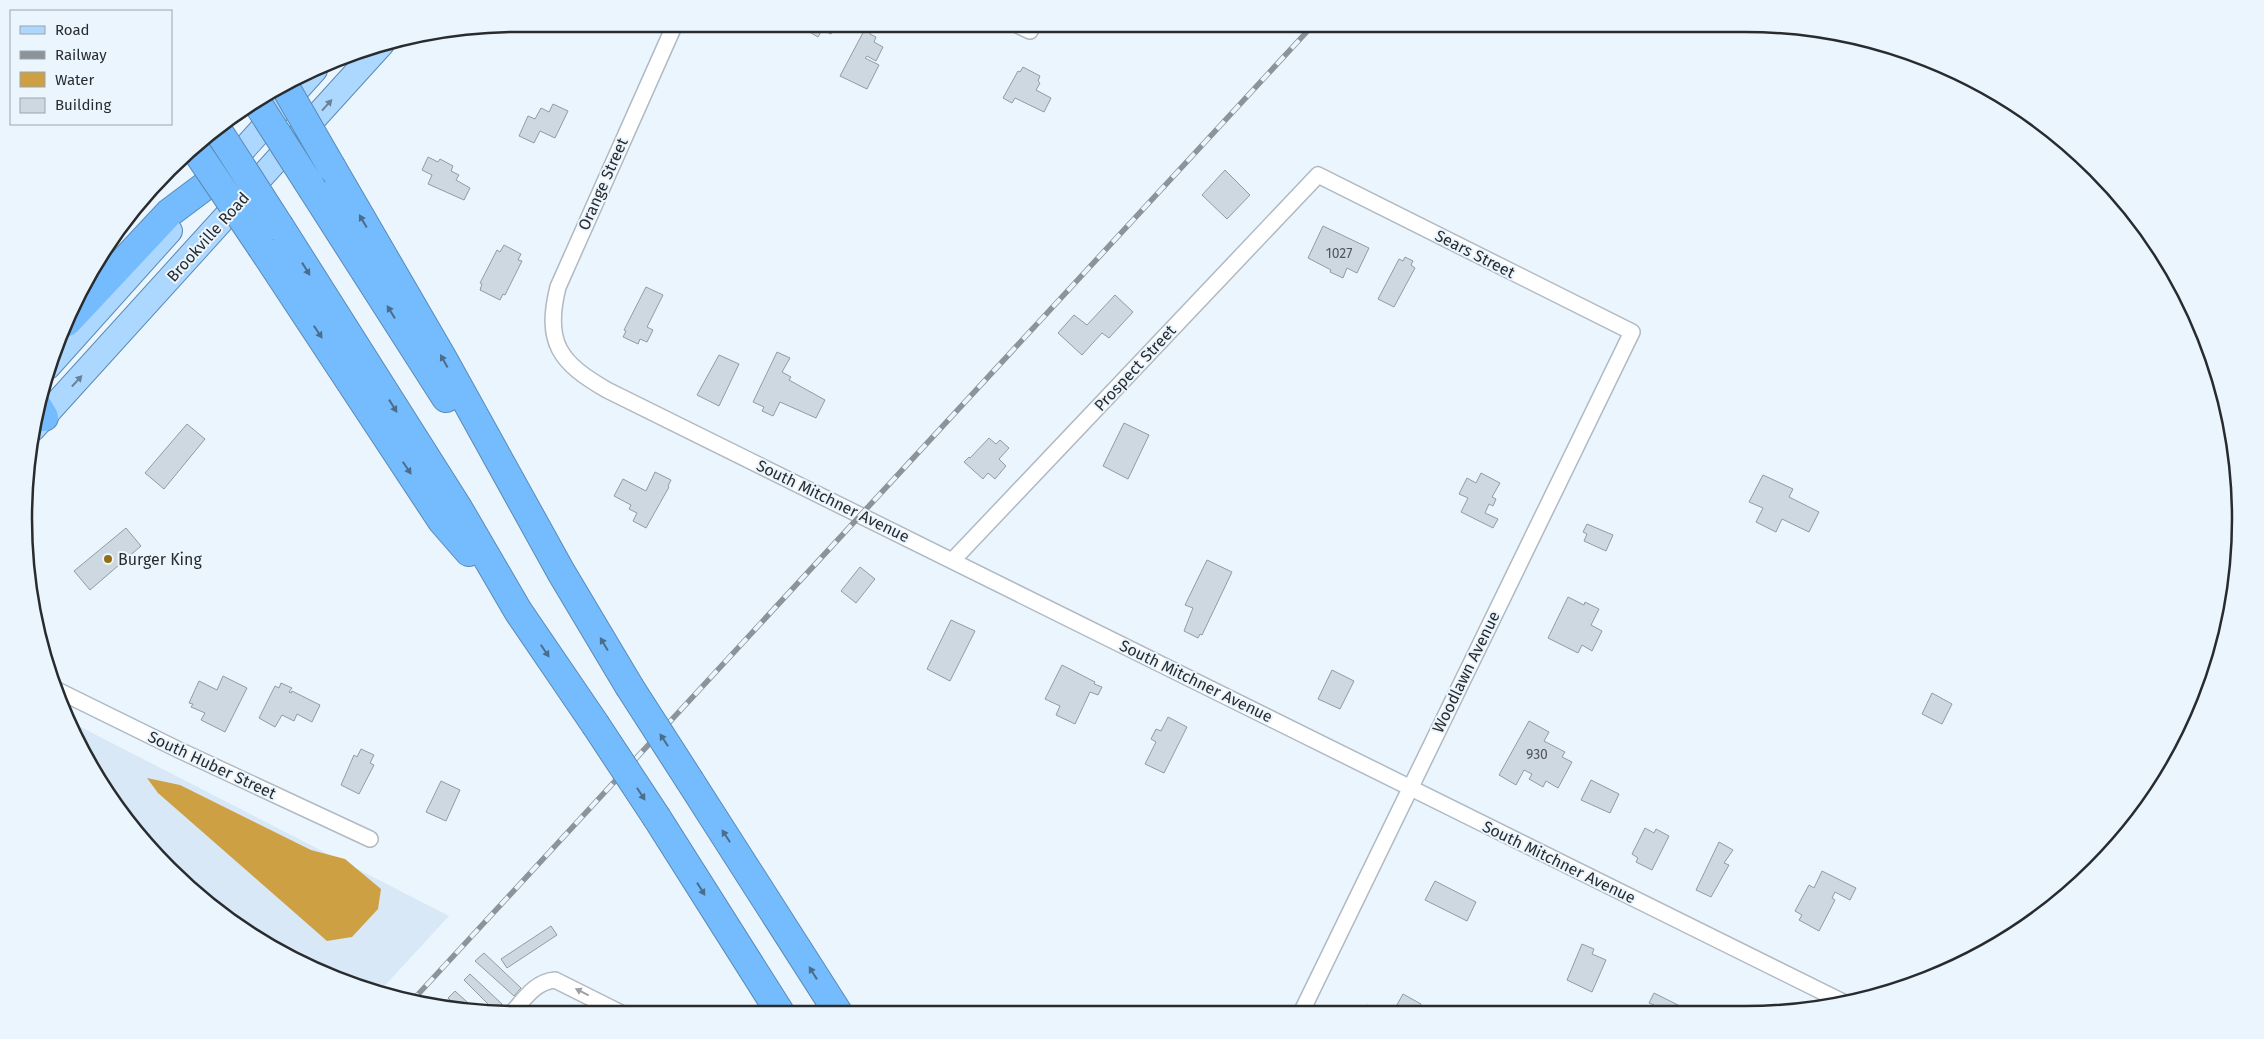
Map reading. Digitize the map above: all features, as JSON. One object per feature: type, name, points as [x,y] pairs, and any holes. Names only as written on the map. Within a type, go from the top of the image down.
[{"type":"highway","points":[[288,92],[443,359],[561,572],[629,686],[834,1006]]},
{"type":"highway","points":[[260,108],[433,378],[561,572]]},
{"type":"highway","points":[[221,135],[458,508],[518,611],[657,818],[776,1006]]},
{"type":"highway","points":[[198,153],[442,521],[518,611]]},
{"type":"highway","points":[[82,306],[169,213],[222,174]]},
{"type":"main road","name":"Brookville Road","points":[[45,409],[371,55]]},
{"type":"main road","name":"Brookville Road","points":[[63,350],[304,83]]},
{"type":"street","name":"Orange Street","points":[[559,349],[553,335],[552,321],[558,287],[671,32]]},
{"type":"street","name":"Sears Street","points":[[1318,175],[1632,332]]},
{"type":"street","name":"Prospect Street","points":[[953,560],[1318,175]]},
{"type":"street","name":"Woodlawn Avenue","points":[[1304,1006],[1409,787],[1632,332]]},
{"type":"street","name":"South Mitchner Avenue","points":[[559,349],[580,374],[607,390],[1835,998]]},
{"type":"street","name":"South Huber Street","points":[[65,694],[179,750],[370,839]]},
{"type":"street","points":[[518,1006],[538,985],[544,981],[555,980],[607,1006]]},
{"type":"shaded area","points":[[79,726],[449,916],[383,987],[363,981],[304,956],[276,941],[223,906],[175,864],[133,816],[98,763]]},
{"type":"water","points":[[147,778],[180,785],[311,850],[345,859],[381,889],[378,909],[352,937],[327,941],[158,793]]},
{"type":"building","points":[[809,32],[821,32],[818,37]]},
{"type":"building","points":[[863,32],[870,32],[870,34],[876,37],[874,42],[883,47],[876,61],[867,56],[865,58],[879,65],[867,89],[840,76]]},
{"type":"building","points":[[1023,67],[1040,76],[1038,81],[1040,83],[1036,90],[1051,98],[1044,112],[1015,98],[1012,103],[1003,98],[1018,71],[1020,72]]},
{"type":"building","points":[[553,104],[568,111],[555,138],[540,131],[534,143],[519,136],[528,116],[535,119],[541,108],[549,112]]},
{"type":"building","points":[[428,157],[438,162],[440,159],[453,166],[451,171],[459,175],[456,180],[470,188],[464,200],[428,184],[432,175],[422,170]]},
{"type":"building","points":[[1225,170],[1250,195],[1227,219],[1202,195]]},
{"type":"building","points":[[1323,226],[1369,248],[1357,273],[1347,268],[1343,278],[1308,258]]},
{"type":"building","points":[[504,245],[521,254],[518,260],[522,261],[505,295],[503,294],[500,300],[480,290],[482,284],[480,283],[497,250],[500,252]]},
{"type":"building","points":[[1405,257],[1413,261],[1411,265],[1415,268],[1394,307],[1378,299],[1399,259],[1403,261]]},
{"type":"building","points":[[646,287],[663,295],[647,327],[653,330],[647,342],[640,339],[638,344],[623,337],[626,331],[624,330]]},
{"type":"building","points":[[1115,295],[1133,312],[1109,338],[1102,333],[1082,355],[1058,333],[1074,315],[1087,325]]},
{"type":"building","points":[[777,352],[790,358],[782,372],[791,377],[789,380],[825,400],[816,418],[780,402],[773,416],[762,411],[764,407],[753,402]]},
{"type":"building","points":[[719,355],[739,364],[719,406],[697,395]]},
{"type":"building","points":[[1124,423],[1149,435],[1128,479],[1103,466]]},
{"type":"building","points":[[187,424],[205,439],[164,489],[145,473]]},
{"type":"building","points":[[989,438],[996,444],[1000,440],[1009,448],[999,459],[1006,466],[995,479],[988,473],[983,479],[964,462]]},
{"type":"building","points":[[655,472],[671,480],[646,528],[633,521],[637,513],[629,509],[631,505],[614,496],[623,479],[646,491]]},
{"type":"building","points":[[1481,473],[1500,483],[1492,497],[1496,499],[1493,506],[1489,504],[1485,513],[1498,519],[1493,528],[1461,512],[1468,498],[1459,494],[1467,478],[1476,483]]},
{"type":"building","points":[[1763,475],[1793,489],[1789,497],[1819,512],[1809,532],[1782,519],[1776,532],[1756,522],[1763,508],[1749,502]]},
{"type":"building","points":[[1587,524],[1613,535],[1606,551],[1584,541],[1587,534],[1583,532]]},
{"type":"building","name":"Burger King","points":[[126,528],[141,546],[90,590],[74,571]]},
{"type":"building","points":[[1207,560],[1232,572],[1202,635],[1200,634],[1198,638],[1184,631],[1193,608],[1185,605]]},
{"type":"building","points":[[860,567],[875,579],[856,603],[841,591]]},
{"type":"building","points":[[1568,597],[1584,605],[1585,602],[1599,609],[1591,625],[1602,631],[1592,651],[1582,645],[1578,653],[1548,638]]},
{"type":"building","points":[[951,620],[975,631],[950,681],[927,669]]},
{"type":"building","points":[[1062,665],[1102,687],[1098,695],[1090,692],[1075,724],[1056,715],[1060,706],[1045,699]]},
{"type":"building","points":[[1332,670],[1354,681],[1340,709],[1318,699]]},
{"type":"building","points":[[223,676],[247,688],[225,732],[201,720],[205,713],[191,707],[193,704],[189,703],[199,681],[217,690]]},
{"type":"building","points":[[281,683],[292,688],[289,692],[291,693],[292,691],[320,705],[312,722],[297,714],[294,721],[282,715],[275,727],[259,718],[275,686],[279,688]]},
{"type":"building","points":[[1932,693],[1952,704],[1942,724],[1922,714]]},
{"type":"building","points":[[1168,717],[1187,727],[1164,773],[1145,764],[1156,742],[1151,739],[1156,729],[1161,731]]},
{"type":"building","points":[[1529,721],[1549,732],[1544,741],[1565,752],[1562,757],[1572,762],[1558,788],[1546,781],[1543,787],[1529,779],[1532,774],[1524,770],[1516,785],[1499,775]]},
{"type":"building","points":[[361,749],[374,755],[370,763],[374,765],[359,794],[341,785],[354,755],[357,757]]},
{"type":"building","points":[[1591,780],[1619,794],[1610,813],[1581,800]]},
{"type":"building","points":[[441,781],[460,790],[446,821],[426,812]]},
{"type":"building","points":[[1645,828],[1654,833],[1656,829],[1669,836],[1652,870],[1636,862],[1638,858],[1632,854]]},
{"type":"building","points":[[1719,842],[1733,850],[1724,863],[1729,865],[1711,897],[1696,890]]},
{"type":"building","points":[[1822,871],[1856,888],[1850,900],[1835,892],[1832,898],[1835,900],[1819,931],[1799,920],[1802,915],[1795,911],[1809,885],[1814,888]]},
{"type":"building","points":[[1435,881],[1476,902],[1467,921],[1425,900]]},
{"type":"building","points":[[551,926],[557,935],[507,968],[501,959]]},
{"type":"building","points":[[1582,944],[1594,949],[1592,954],[1606,960],[1592,992],[1567,980]]},
{"type":"building","points":[[484,953],[521,988],[514,996],[475,961]]},
{"type":"building","points":[[470,974],[502,1004],[489,1005],[464,980]]},
{"type":"building","points":[[455,991],[468,1003],[452,1001],[448,998]]},
{"type":"building","points":[[1654,993],[1680,1006],[1653,1006],[1649,1003]]},
{"type":"building","points":[[1403,994],[1421,1004],[1420,1006],[1396,1006]]},
{"type":"railway","points":[[417,995],[1307,32]]},
{"type":"place","name":"Burger King","points":[[108,559]]}]
